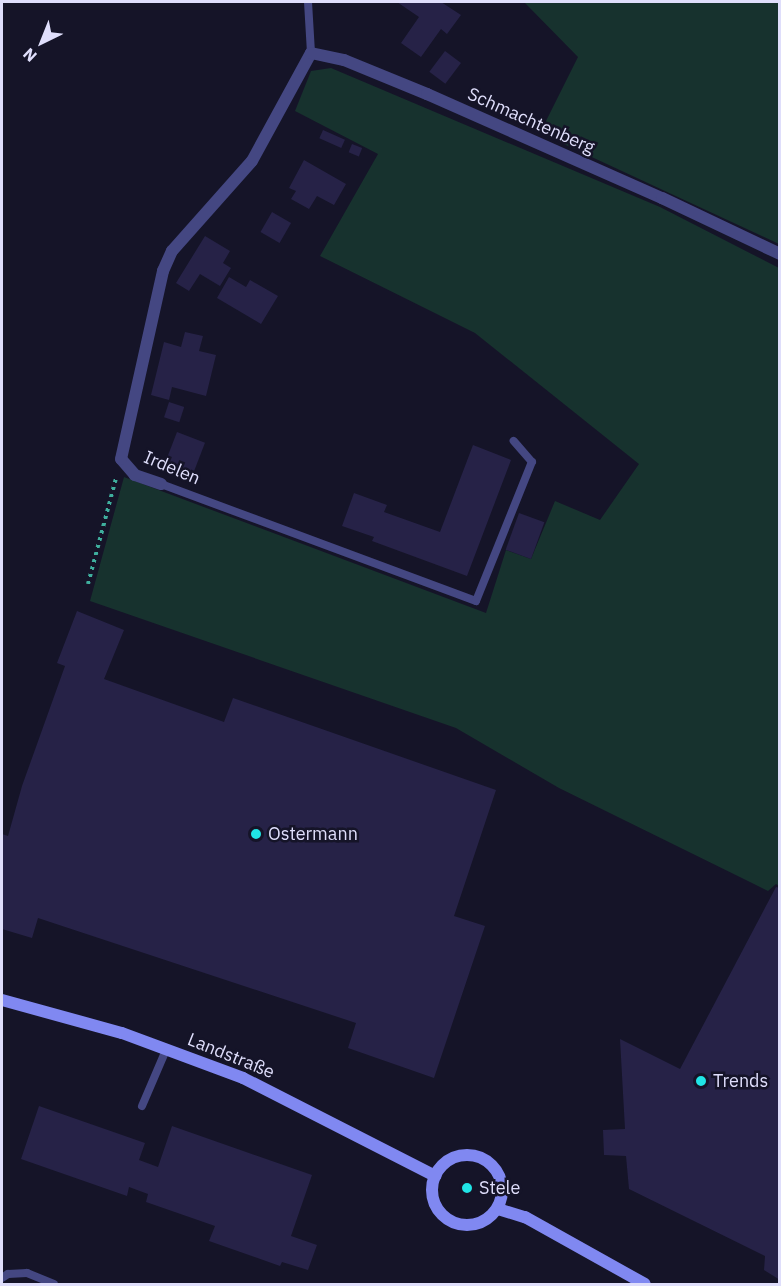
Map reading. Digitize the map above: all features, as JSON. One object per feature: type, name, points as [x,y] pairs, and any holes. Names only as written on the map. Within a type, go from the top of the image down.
[{"type":"main road","name":"Landstraße","points":[[2,1000],[122,1033],[243,1078],[435,1176]]},
{"type":"main road","points":[[461,1155],[483,1158],[499,1175],[502,1198],[498,1209],[482,1222],[461,1225],[451,1221],[436,1207],[432,1186],[435,1176],[450,1159],[461,1155]]},
{"type":"main road","points":[[498,1209],[525,1217],[645,1284]]},
{"type":"street","name":"Schmachtenberg","points":[[311,53],[344,60],[427,94],[662,198],[780,254]]},
{"type":"street","name":"Irdelen","points":[[161,484],[135,475],[121,459],[163,271],[172,251],[252,161],[311,53]]},
{"type":"lane","points":[[308,2],[311,53]]},
{"type":"lane","name":"Irdelen","points":[[161,484],[476,602],[532,462],[514,441]]},
{"type":"lane","points":[[142,1106],[166,1050]]},
{"type":"lane","points":[[2,1278],[8,1274],[27,1273],[54,1284]]},
{"type":"path","points":[[88,584],[121,459]]},
{"type":"green space","points":[[524,2],[779,2],[779,244],[540,133],[578,57]]},
{"type":"green space","points":[[331,68],[660,207],[779,268],[779,886],[776,884],[768,891],[559,788],[456,728],[90,601],[124,477],[486,613],[506,550],[531,559],[555,501],[600,520],[639,464],[475,333],[320,256],[378,154],[295,111],[311,71]]},
{"type":"building","points":[[397,2],[441,2],[461,15],[447,34],[441,29],[421,57],[401,43],[419,17]]},
{"type":"building","points":[[445,51],[461,63],[445,84],[429,72]]},
{"type":"building","points":[[323,130],[345,140],[341,148],[319,138]]},
{"type":"building","points":[[352,144],[362,148],[359,156],[349,152]]},
{"type":"building","points":[[304,160],[346,184],[334,205],[317,196],[309,209],[291,199],[296,191],[289,188]]},
{"type":"building","points":[[272,212],[291,223],[280,243],[260,232]]},
{"type":"building","points":[[205,236],[230,251],[223,263],[231,268],[220,286],[200,274],[189,291],[176,283]]},
{"type":"building","points":[[229,277],[246,287],[250,280],[278,296],[261,324],[217,298]]},
{"type":"building","points":[[185,332],[203,336],[199,351],[216,355],[206,396],[172,387],[169,400],[151,395],[164,342],[181,347]]},
{"type":"building","points":[[169,402],[184,407],[179,422],[164,417]]},
{"type":"building","points":[[177,432],[205,443],[192,476],[164,466]]},
{"type":"building","points":[[473,445],[511,460],[467,576],[372,541],[374,537],[342,526],[354,493],[387,505],[384,512],[440,532]]},
{"type":"building","points":[[519,513],[544,522],[531,559],[506,550]]},
{"type":"building","name":"Ostermann","points":[[77,611],[124,630],[104,679],[224,722],[233,698],[496,790],[454,916],[485,926],[434,1078],[348,1048],[356,1023],[38,918],[32,938],[2,929],[2,834],[8,836],[22,786],[65,666],[57,663]]},
{"type":"building","name":"Trends","points":[[776,887],[780,888],[780,1280],[764,1270],[765,1256],[629,1189],[626,1156],[604,1155],[603,1130],[625,1129],[620,1039],[680,1069]]},
{"type":"building","points":[[39,1106],[145,1143],[139,1160],[158,1167],[172,1126],[312,1175],[291,1236],[317,1245],[308,1270],[282,1262],[280,1266],[209,1241],[215,1226],[146,1202],[148,1194],[129,1187],[127,1196],[21,1159]]},
{"type":"place","name":"Ostermann","points":[[256,834]]},
{"type":"place","name":"Trends","points":[[701,1081]]},
{"type":"place","name":"Stele","points":[[467,1188]]}]
